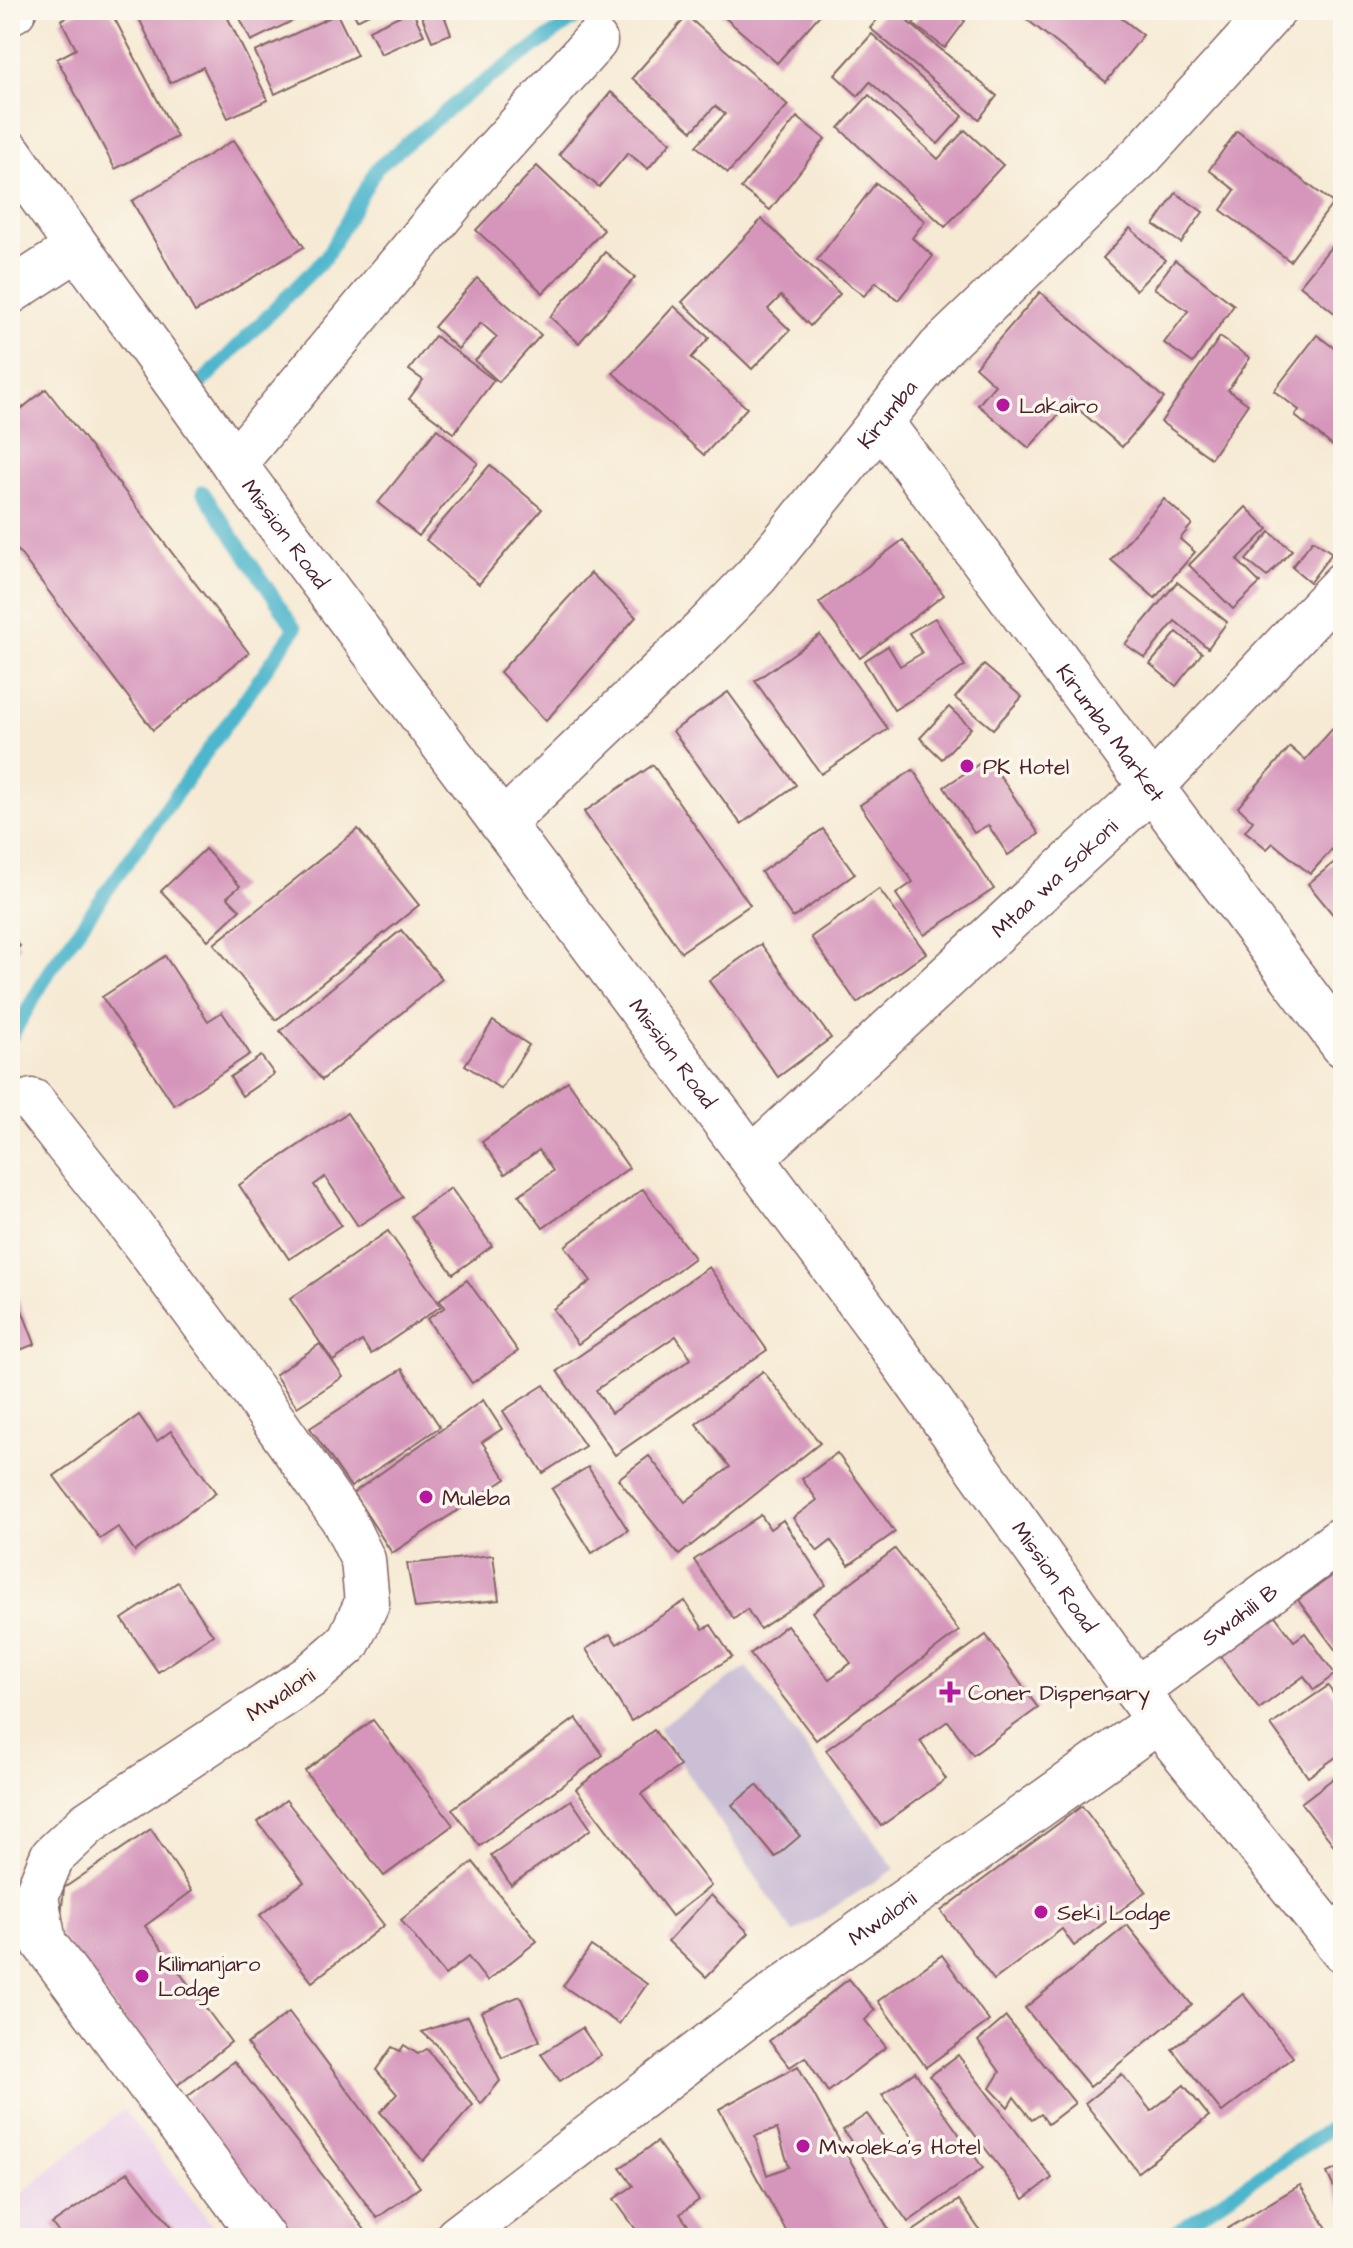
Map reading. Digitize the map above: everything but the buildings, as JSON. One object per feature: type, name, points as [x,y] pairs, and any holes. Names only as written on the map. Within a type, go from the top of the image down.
[{"type":"street","name":"Kirumba","points":[[503,823],[757,575],[939,349],[1143,154],[1274,10]]},
{"type":"street","points":[[234,464],[471,179],[595,41]]},
{"type":"street","name":"Mission Road","points":[[10,153],[76,249],[234,464],[874,1322],[1147,1706],[1343,1950]]},
{"type":"street","points":[[10,292],[76,249]]},
{"type":"street","name":"Kirumba Market","points":[[880,421],[1343,1045]]},
{"type":"street","name":"Mtaa wa Sokoni","points":[[752,1158],[1153,786],[1343,584]]},
{"type":"street","name":"Mwaloni","points":[[32,1101],[132,1227],[239,1373],[343,1519],[363,1560],[367,1603],[348,1643],[309,1677],[88,1823],[52,1857],[36,1896],[44,1943],[263,2238]]},
{"type":"street","name":"Swahili B","points":[[1147,1706],[1343,1538]]},
{"type":"street","name":"Mwaloni","points":[[457,2238],[1147,1706]]},
{"type":"shaded area","points":[[747,1667],[895,1869],[793,1933],[658,1728]]},
{"type":"shaded area","points":[[123,2109],[222,2238],[10,2238],[10,2204]]},
{"type":"waterway","points":[[189,395],[326,257],[377,168],[463,97],[587,10]]},
{"type":"waterway","points":[[10,1039],[52,967],[295,629],[203,492]]},
{"type":"waterway","points":[[1166,2238],[1343,2120]]},
{"type":"place","name":"Lakairo","points":[[1003,405]]},
{"type":"place","name":"PK Hotel","points":[[967,766]]},
{"type":"place","name":"Muleba","points":[[426,1497]]},
{"type":"place","name":"Coner Dispensary","points":[[950,1692]]},
{"type":"place","name":"Seki Lodge","points":[[1041,1912]]},
{"type":"place","name":"Kilimanjaro Lodge","points":[[142,1976]]},
{"type":"place","name":"Mwoleka's Hotel","points":[[803,2146]]}]
